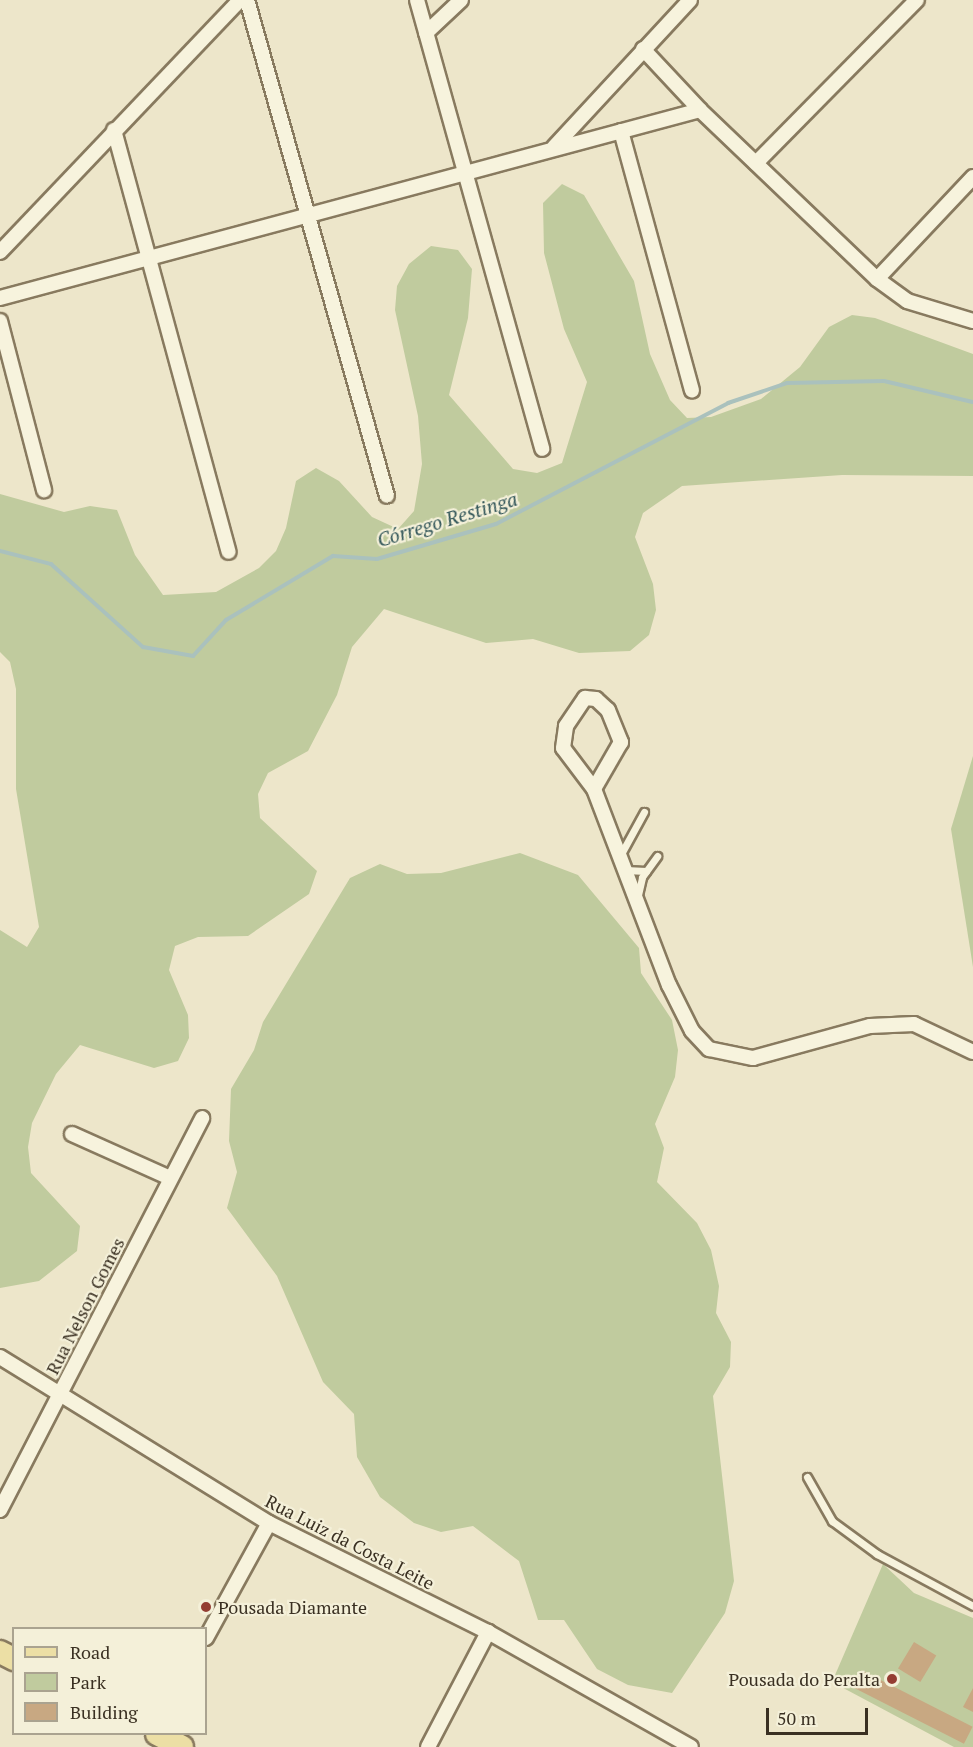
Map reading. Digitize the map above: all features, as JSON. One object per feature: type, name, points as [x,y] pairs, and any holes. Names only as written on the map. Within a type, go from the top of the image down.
[{"type":"main road","points":[[157,1735],[182,1747]]},
{"type":"street","points":[[0,252],[240,0]]},
{"type":"street","points":[[247,0],[387,496]]},
{"type":"street","points":[[417,0],[542,449]]},
{"type":"street","points":[[426,33],[461,0]]},
{"type":"street","points":[[554,147],[690,0]]},
{"type":"street","points":[[756,163],[917,0]]},
{"type":"street","points":[[643,49],[700,110],[877,279],[907,301],[973,321]]},
{"type":"street","points":[[0,298],[554,147],[700,110]]},
{"type":"street","points":[[114,130],[229,552]]},
{"type":"street","points":[[621,131],[692,390]]},
{"type":"street","points":[[877,279],[973,177]]},
{"type":"street","points":[[0,321],[44,490]]},
{"type":"street","points":[[594,789],[621,742],[608,710],[596,699],[585,698],[576,704],[566,726],[564,748],[569,763],[594,789],[636,906],[692,1031],[709,1049],[753,1058],[870,1026],[914,1024],[973,1052]]},
{"type":"street","name":"Rua Nelson Gomes","points":[[0,1510],[202,1118]]},
{"type":"street","points":[[72,1134],[170,1178]]},
{"type":"street","name":"Rua Luiz da Costa Leite","points":[[0,1357],[60,1397],[269,1523],[488,1632],[691,1747]]},
{"type":"street","points":[[207,1636],[269,1523]]},
{"type":"street","points":[[428,1747],[488,1632]]},
{"type":"lane","points":[[644,812],[625,838],[621,864],[646,872]]},
{"type":"lane","points":[[636,906],[646,872],[657,856]]},
{"type":"lane","points":[[807,1477],[832,1521],[877,1554],[973,1606]]},
{"type":"green space","points":[[562,184],[584,195],[634,281],[650,354],[670,400],[687,418],[711,417],[761,399],[800,367],[829,327],[852,315],[875,318],[973,354],[973,476],[842,475],[682,486],[643,513],[635,537],[653,584],[656,610],[649,635],[630,651],[579,653],[533,639],[486,643],[384,609],[352,647],[337,695],[308,751],[268,773],[258,794],[260,818],[317,871],[309,894],[248,936],[198,937],[175,946],[169,970],[188,1015],[189,1038],[178,1061],[154,1068],[80,1045],[56,1074],[32,1123],[28,1147],[31,1173],[80,1226],[77,1251],[39,1281],[0,1288],[0,930],[27,947],[39,927],[16,789],[16,689],[10,662],[0,652],[0,494],[64,512],[90,506],[117,510],[135,555],[163,595],[216,592],[259,568],[276,551],[286,528],[296,481],[316,468],[339,481],[372,517],[398,529],[414,511],[422,464],[418,416],[395,310],[397,286],[409,264],[431,246],[458,250],[472,269],[468,318],[449,395],[513,469],[537,473],[562,463],[587,382],[564,329],[544,253],[543,203]]},
{"type":"green space","points":[[973,756],[973,967],[951,829]]},
{"type":"green space","points":[[520,853],[578,875],[639,948],[641,973],[672,1020],[678,1050],[675,1077],[655,1124],[664,1148],[657,1182],[697,1223],[711,1250],[719,1286],[716,1313],[731,1342],[730,1367],[713,1396],[734,1581],[725,1613],[672,1693],[628,1685],[597,1669],[564,1620],[538,1620],[519,1561],[473,1526],[441,1532],[414,1523],[380,1497],[357,1457],[354,1414],[323,1382],[277,1276],[227,1208],[237,1172],[229,1141],[231,1089],[254,1050],[263,1022],[350,878],[380,864],[407,874],[441,873]]},
{"type":"green space","name":"Pousada do Peralta","points":[[883,1564],[914,1593],[973,1618],[973,1747],[954,1747],[832,1682]]},
{"type":"building","points":[[914,1642],[936,1655],[920,1682],[898,1669]]},
{"type":"building","points":[[863,1671],[973,1727],[964,1744],[854,1688]]},
{"type":"building","points":[[973,1688],[973,1712],[963,1707]]},
{"type":"waterway","name":"Córrego Restinga","points":[[0,551],[51,564],[143,647],[193,656],[226,620],[333,556],[377,559],[496,524],[728,403],[787,383],[884,381],[973,402]]},
{"type":"place","name":"Pousada Diamante","points":[[206,1607]]},
{"type":"place","name":"Pousada do Peralta","points":[[892,1679]]}]
